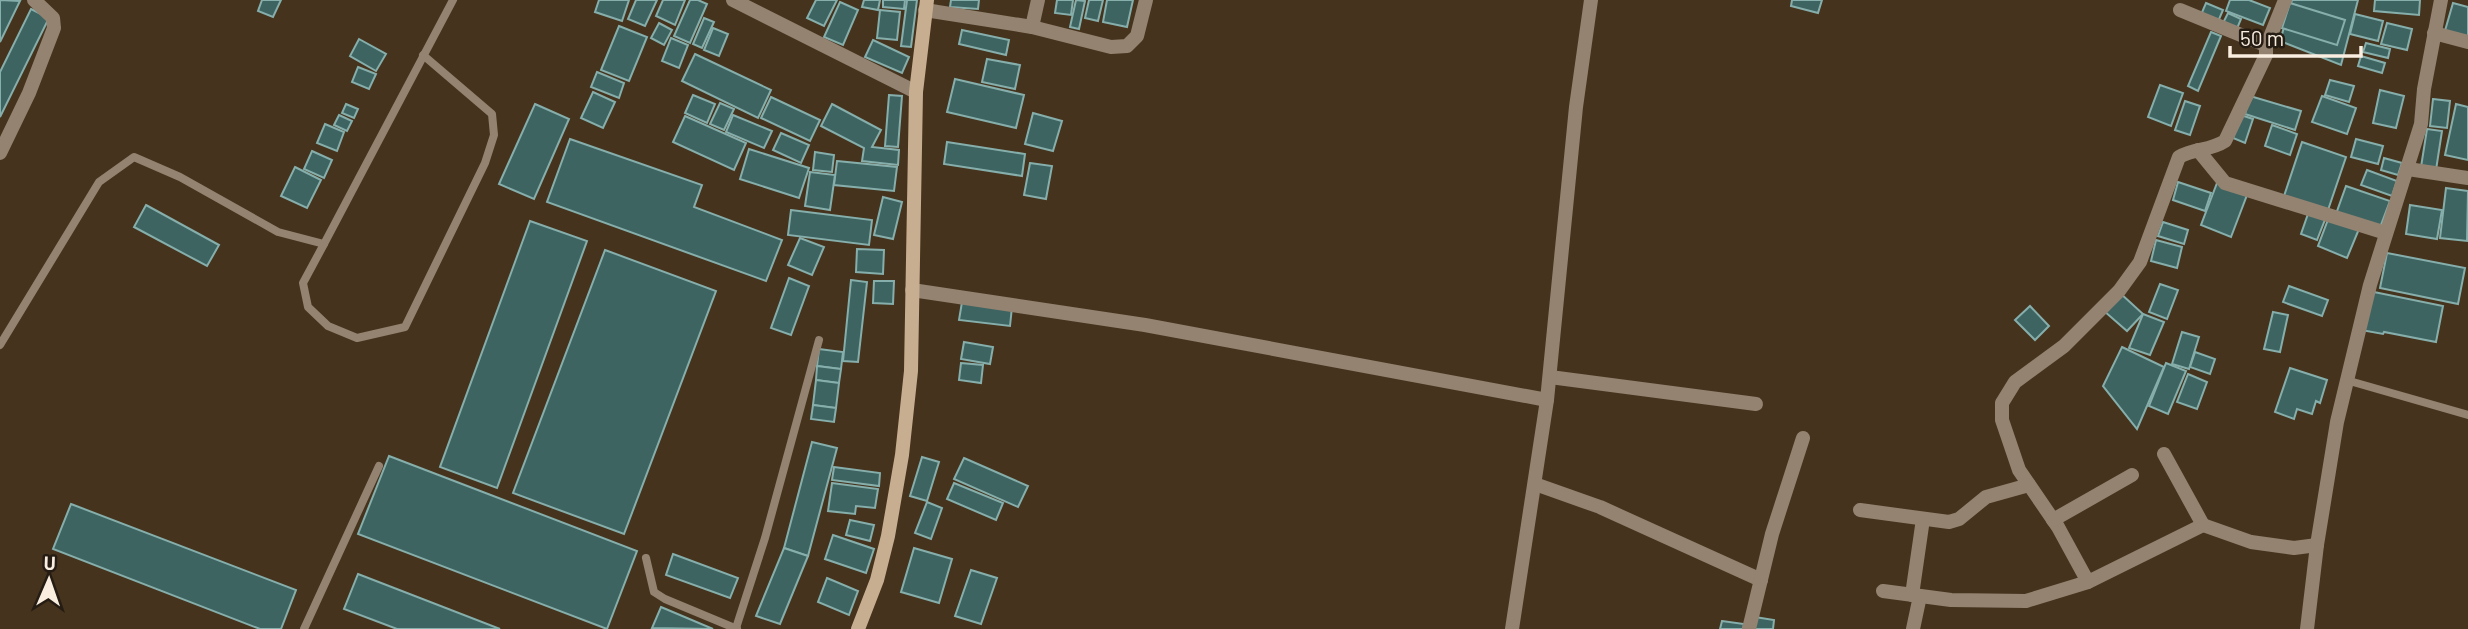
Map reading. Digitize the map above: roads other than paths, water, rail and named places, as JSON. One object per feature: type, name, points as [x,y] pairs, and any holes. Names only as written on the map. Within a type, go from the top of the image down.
[{"type":"main road","points":[[858,629],[877,580],[893,512],[911,371],[916,92],[926,5]]},
{"type":"street","points":[[0,153],[29,93],[54,28],[53,18],[34,0]]},
{"type":"street","points":[[733,0],[916,92]]},
{"type":"street","points":[[1032,27],[1038,0]]},
{"type":"street","points":[[926,5],[1111,47],[1127,46],[1138,36],[1146,0]]},
{"type":"street","points":[[1512,629],[1550,377],[1576,107],[1591,0]]},
{"type":"street","points":[[2088,582],[2053,520],[2019,470],[2001,420],[2002,403],[2015,382],[2064,346],[2119,291],[2140,262],[2179,157],[2189,151],[2217,146],[2225,141],[2266,55],[2266,47],[2285,0]]},
{"type":"street","points":[[2307,629],[2317,545],[2346,380],[2370,285],[2421,124],[2424,89],[2441,0]]},
{"type":"street","points":[[2180,10],[2266,47]]},
{"type":"street","points":[[2434,33],[2468,42]]},
{"type":"street","points":[[2199,150],[2225,183],[2386,233]]},
{"type":"street","points":[[2408,169],[2468,178]]},
{"type":"street","points":[[912,290],[1145,325],[1547,400]]},
{"type":"street","points":[[1550,377],[1756,404]]},
{"type":"street","points":[[1749,629],[1772,534],[1803,438]]},
{"type":"street","points":[[2164,454],[2203,525],[2251,542],[2294,548],[2317,545]]},
{"type":"street","points":[[2053,520],[2132,475]]},
{"type":"street","points":[[1535,484],[1600,507],[1761,580]]},
{"type":"street","points":[[1860,510],[1949,522],[1959,519],[1986,497],[2029,485]]},
{"type":"street","points":[[1913,629],[1923,519]]},
{"type":"street","points":[[1883,591],[1951,600],[2026,601],[2088,582],[2203,525]]},
{"type":"lane","points":[[423,55],[492,114],[494,135],[485,163],[405,327],[357,338],[328,326],[308,307],[303,284],[423,55],[453,0]]},
{"type":"lane","points":[[0,345],[99,182],[134,157],[180,177],[278,232],[324,244]]},
{"type":"lane","points":[[646,558],[654,592],[665,600],[736,629],[765,538],[819,340]]},
{"type":"lane","points":[[2346,380],[2468,415]]},
{"type":"lane","points":[[304,629],[379,466]]}]
